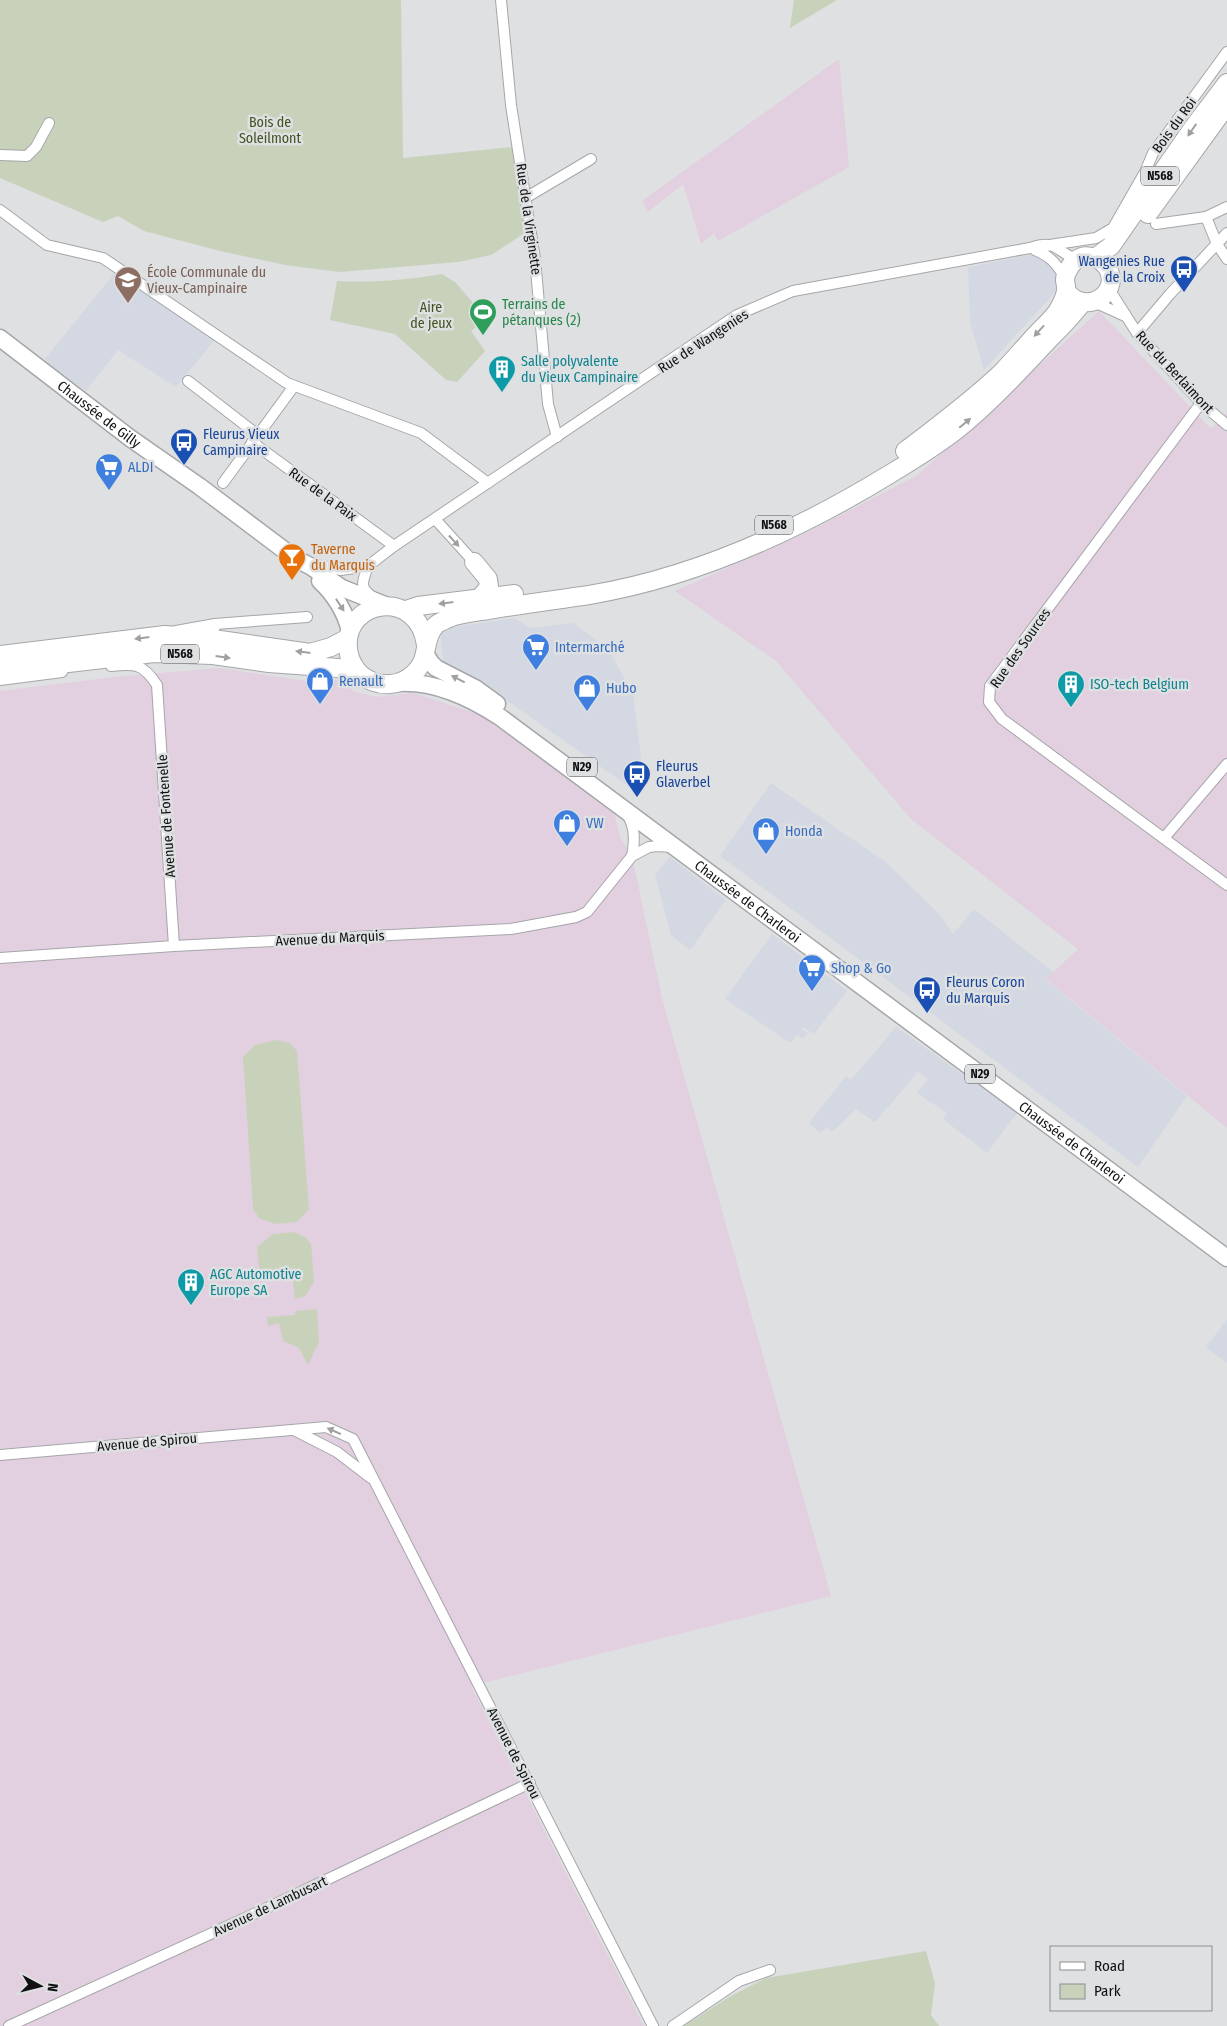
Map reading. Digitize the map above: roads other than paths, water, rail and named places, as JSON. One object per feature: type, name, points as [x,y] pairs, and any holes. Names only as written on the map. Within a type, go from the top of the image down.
[{"type":"highway","name":"N568","points":[[1102,263],[1193,128],[1227,83]]},
{"type":"highway","name":"N568","points":[[1102,263],[1227,105]]},
{"type":"highway","points":[[1076,259],[1084,256],[1102,263],[1110,276],[1109,289]]},
{"type":"highway","name":"N568","points":[[406,610],[418,606],[590,583],[649,569],[724,546],[791,518],[845,489],[897,457],[950,417],[1000,373],[1058,311],[1070,267],[1076,259]]},
{"type":"highway","points":[[1065,285],[1071,298],[1088,302]]},
{"type":"highway","name":"N568","points":[[426,649],[436,625],[449,618],[494,609],[594,594],[652,581],[728,556],[796,527],[859,493],[964,424],[1014,378],[1088,302],[1104,296],[1109,289]]},
{"type":"highway","points":[[474,562],[488,579],[489,587],[479,599]]},
{"type":"highway","points":[[396,606],[406,610],[421,625],[426,649],[423,661],[413,675],[398,683],[388,685],[378,683],[360,674],[349,657],[349,634],[360,616],[376,607],[396,606]]},
{"type":"highway","name":"N568","points":[[0,655],[165,635],[214,632],[310,653],[331,648],[349,634]]},
{"type":"highway","name":"N568","points":[[0,671],[154,652],[338,668],[360,674]]},
{"type":"main road","name":"Chaussée de Gilly","points":[[0,338],[130,438],[303,563],[342,588],[385,606]]},
{"type":"main road","name":"Chaussée de Gilly","points":[[303,563],[307,572],[321,582],[340,604],[347,618],[349,634]]},
{"type":"main road","name":"Chaussée de Charleroi","points":[[426,649],[431,663],[436,668],[483,694],[735,887],[1183,1220],[1227,1258]]},
{"type":"main road","name":"Chaussée de Charleroi","points":[[398,683],[416,682],[461,695],[477,703],[509,723],[676,848],[735,887]]},
{"type":"main road","name":"Chaussée de Charleroi","points":[[1183,1220],[1227,1247]]},
{"type":"street","name":"Rue de la Virginette","points":[[501,0],[512,105],[536,259],[548,404],[557,438]]},
{"type":"street","name":"Bois du Roi","points":[[1112,228],[1145,172],[1153,154],[1227,52]]},
{"type":"street","points":[[0,155],[27,156],[36,148],[50,123]]},
{"type":"street","points":[[527,197],[591,159]]},
{"type":"street","points":[[1156,224],[1206,217],[1227,207]]},
{"type":"street","points":[[0,210],[47,245],[103,258],[287,383],[421,433],[488,483]]},
{"type":"street","points":[[1206,217],[1217,244],[1227,259]]},
{"type":"street","name":"Rue de Wangenies","points":[[1040,252],[1044,247],[1050,245],[1096,238],[1112,228]]},
{"type":"street","points":[[1137,333],[1170,294],[1227,233]]},
{"type":"street","name":"Rue de Wangenies","points":[[368,566],[394,546],[737,316],[793,291],[1030,248],[1043,243],[1050,245]]},
{"type":"street","points":[[1050,245],[1058,247],[1064,254],[1076,259]]},
{"type":"street","points":[[1030,248],[1053,260],[1065,285]]},
{"type":"street","name":"Rue du Berlaimont","points":[[1109,289],[1137,333],[1201,403],[1227,424]]},
{"type":"street","points":[[1088,302],[1125,316]]},
{"type":"street","name":"Rue de la Paix","points":[[188,381],[255,438],[394,546]]},
{"type":"street","points":[[223,483],[294,386]]},
{"type":"street","name":"Rue des Sources","points":[[1201,403],[990,686],[989,702],[1002,720],[1227,885]]},
{"type":"street","points":[[435,519],[474,562]]},
{"type":"street","points":[[303,563],[341,570],[368,566],[362,583],[365,592],[385,606]]},
{"type":"street","points":[[214,632],[306,617]]},
{"type":"street","name":"Avenue de Fontenelle","points":[[0,680],[117,665],[137,665],[148,671],[157,686],[174,946]]},
{"type":"street","points":[[1164,838],[1227,764]]},
{"type":"street","points":[[622,808],[630,820],[634,834],[632,856]]},
{"type":"street","name":"Avenue du Marquis","points":[[0,958],[174,946],[511,929],[576,917],[587,912],[632,856],[649,847],[676,848]]},
{"type":"street","name":"Avenue de Spirou","points":[[0,1455],[326,1427],[353,1439],[653,2026]]},
{"type":"street","name":"Avenue de Spirou","points":[[293,1430],[337,1452],[374,1480]]},
{"type":"street","name":"Avenue de Lambusart","points":[[9,2026],[256,1913],[530,1783]]},
{"type":"street","points":[[673,2026],[739,1981],[770,1970]]},
{"type":"place","name":"Wangenies Rue de la Croix","points":[[1184,293]]},
{"type":"place","name":"École Communale du Vieux-Campinaire","points":[[128,304]]},
{"type":"place","name":"Terrains de pétanques (2)","points":[[483,336]]},
{"type":"place","name":"Salle polyvalente du Vieux Campinaire","points":[[502,393]]},
{"type":"place","name":"Fleurus Vieux Campinaire","points":[[184,466]]},
{"type":"place","name":"ALDI","points":[[109,491]]},
{"type":"place","name":"Taverne du Marquis","points":[[292,581]]},
{"type":"place","name":"Intermarché","points":[[536,671]]},
{"type":"place","name":"Renault","points":[[320,705]]},
{"type":"place","name":"ISO-tech Belgium","points":[[1071,708]]},
{"type":"place","name":"Hubo","points":[[587,712]]},
{"type":"place","name":"Fleurus Glaverbel","points":[[637,798]]},
{"type":"place","name":"VW","points":[[567,847]]},
{"type":"place","name":"Honda","points":[[766,855]]},
{"type":"place","name":"Shop & Go","points":[[812,992]]},
{"type":"place","name":"Fleurus Coron du Marquis","points":[[927,1014]]},
{"type":"place","name":"AGC Automotive Europe SA","points":[[191,1306]]},
{"type":"park label","name":"Bois de Soleilmont","points":[[270,130]]},
{"type":"park label","name":"Aire de jeux","points":[[431,316]]}]
